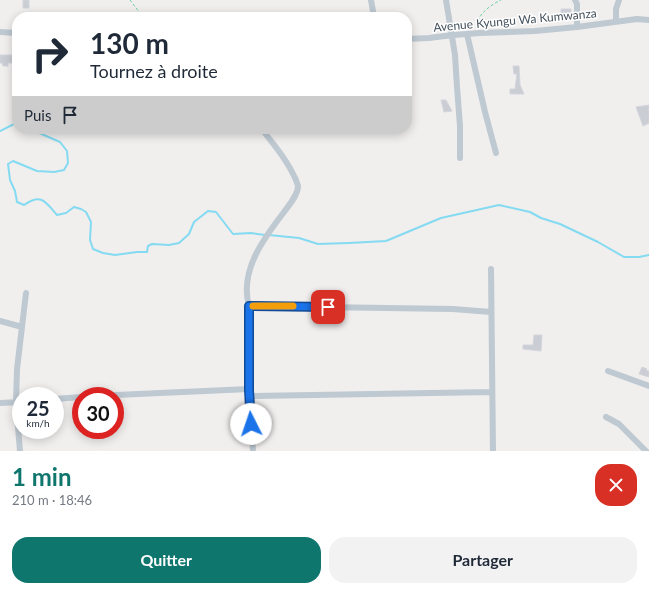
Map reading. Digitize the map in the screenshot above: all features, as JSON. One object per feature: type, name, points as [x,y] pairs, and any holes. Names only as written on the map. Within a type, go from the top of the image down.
[{"type":"street","points":[[371,0],[373,12]]},
{"type":"street","points":[[446,0],[456,55],[460,126],[460,158]]},
{"type":"street","points":[[575,0],[577,4],[578,27]]},
{"type":"street","points":[[616,21],[616,9],[619,0]]},
{"type":"street","name":"Avenue Kyungu Wa Kumwanza","points":[[412,39],[480,32],[535,31],[649,18]]},
{"type":"street","points":[[0,32],[12,33]]},
{"type":"street","points":[[467,34],[483,105],[496,153]]},
{"type":"street","points":[[253,451],[249,393],[249,306],[247,299],[247,281],[250,267],[266,235],[294,198],[298,185],[291,169],[265,134]]},
{"type":"street","points":[[491,269],[493,451]]},
{"type":"street","points":[[18,387],[17,370],[26,293]]},
{"type":"street","points":[[249,306],[453,309],[491,312]]},
{"type":"street","points":[[0,321],[22,327]]},
{"type":"street","points":[[608,371],[649,386]]},
{"type":"street","points":[[124,395],[249,393],[492,392]]},
{"type":"street","points":[[0,403],[12,402]]},
{"type":"street","points":[[606,417],[619,424],[646,451]]},
{"type":"street","points":[[20,439],[20,451]]},
{"type":"path","points":[[130,0],[139,12]]},
{"type":"path","points":[[480,32],[479,20],[482,14],[501,0]]},
{"type":"building","points":[[23,0],[29,0],[29,8],[23,8]]},
{"type":"building","points":[[561,9],[571,9],[571,15],[561,15]]},
{"type":"building","points":[[0,55],[12,55],[12,63],[8,63],[8,66],[3,66],[2,63],[0,63]]},
{"type":"building","points":[[513,66],[519,66],[520,85],[524,94],[510,94],[510,89],[515,89],[517,74],[514,74]]},
{"type":"building","points":[[441,100],[446,100],[452,111],[444,112]]},
{"type":"building","points":[[649,105],[649,123],[643,126],[636,107]]},
{"type":"building","points":[[534,335],[542,335],[541,351],[523,349],[523,345],[533,345]]},
{"type":"building","points":[[642,367],[649,371],[649,377],[639,374]]},
{"type":"waterway","points":[[0,131],[12,125]]},
{"type":"waterway","points":[[42,134],[60,142],[67,151],[68,163],[64,170],[54,172],[37,171],[13,161],[8,164],[10,180],[15,191],[17,202],[24,205],[30,201],[39,199],[46,203],[57,215],[66,213],[74,207],[86,212],[91,222],[90,240],[93,249],[103,253],[115,255],[147,252],[148,246],[152,244],[169,245],[179,243],[189,234],[194,222],[208,211],[216,212],[233,234],[251,233],[265,235]]},
{"type":"waterway","points":[[269,235],[299,238],[318,244],[386,241],[441,218],[499,205],[530,212],[541,218],[560,224],[598,242],[624,257],[649,255]]},
{"type":"slow traffic","points":[[253,306],[293,306]]},
{"type":"route","points":[[251,424],[249,390],[249,306],[328,307]]}]
